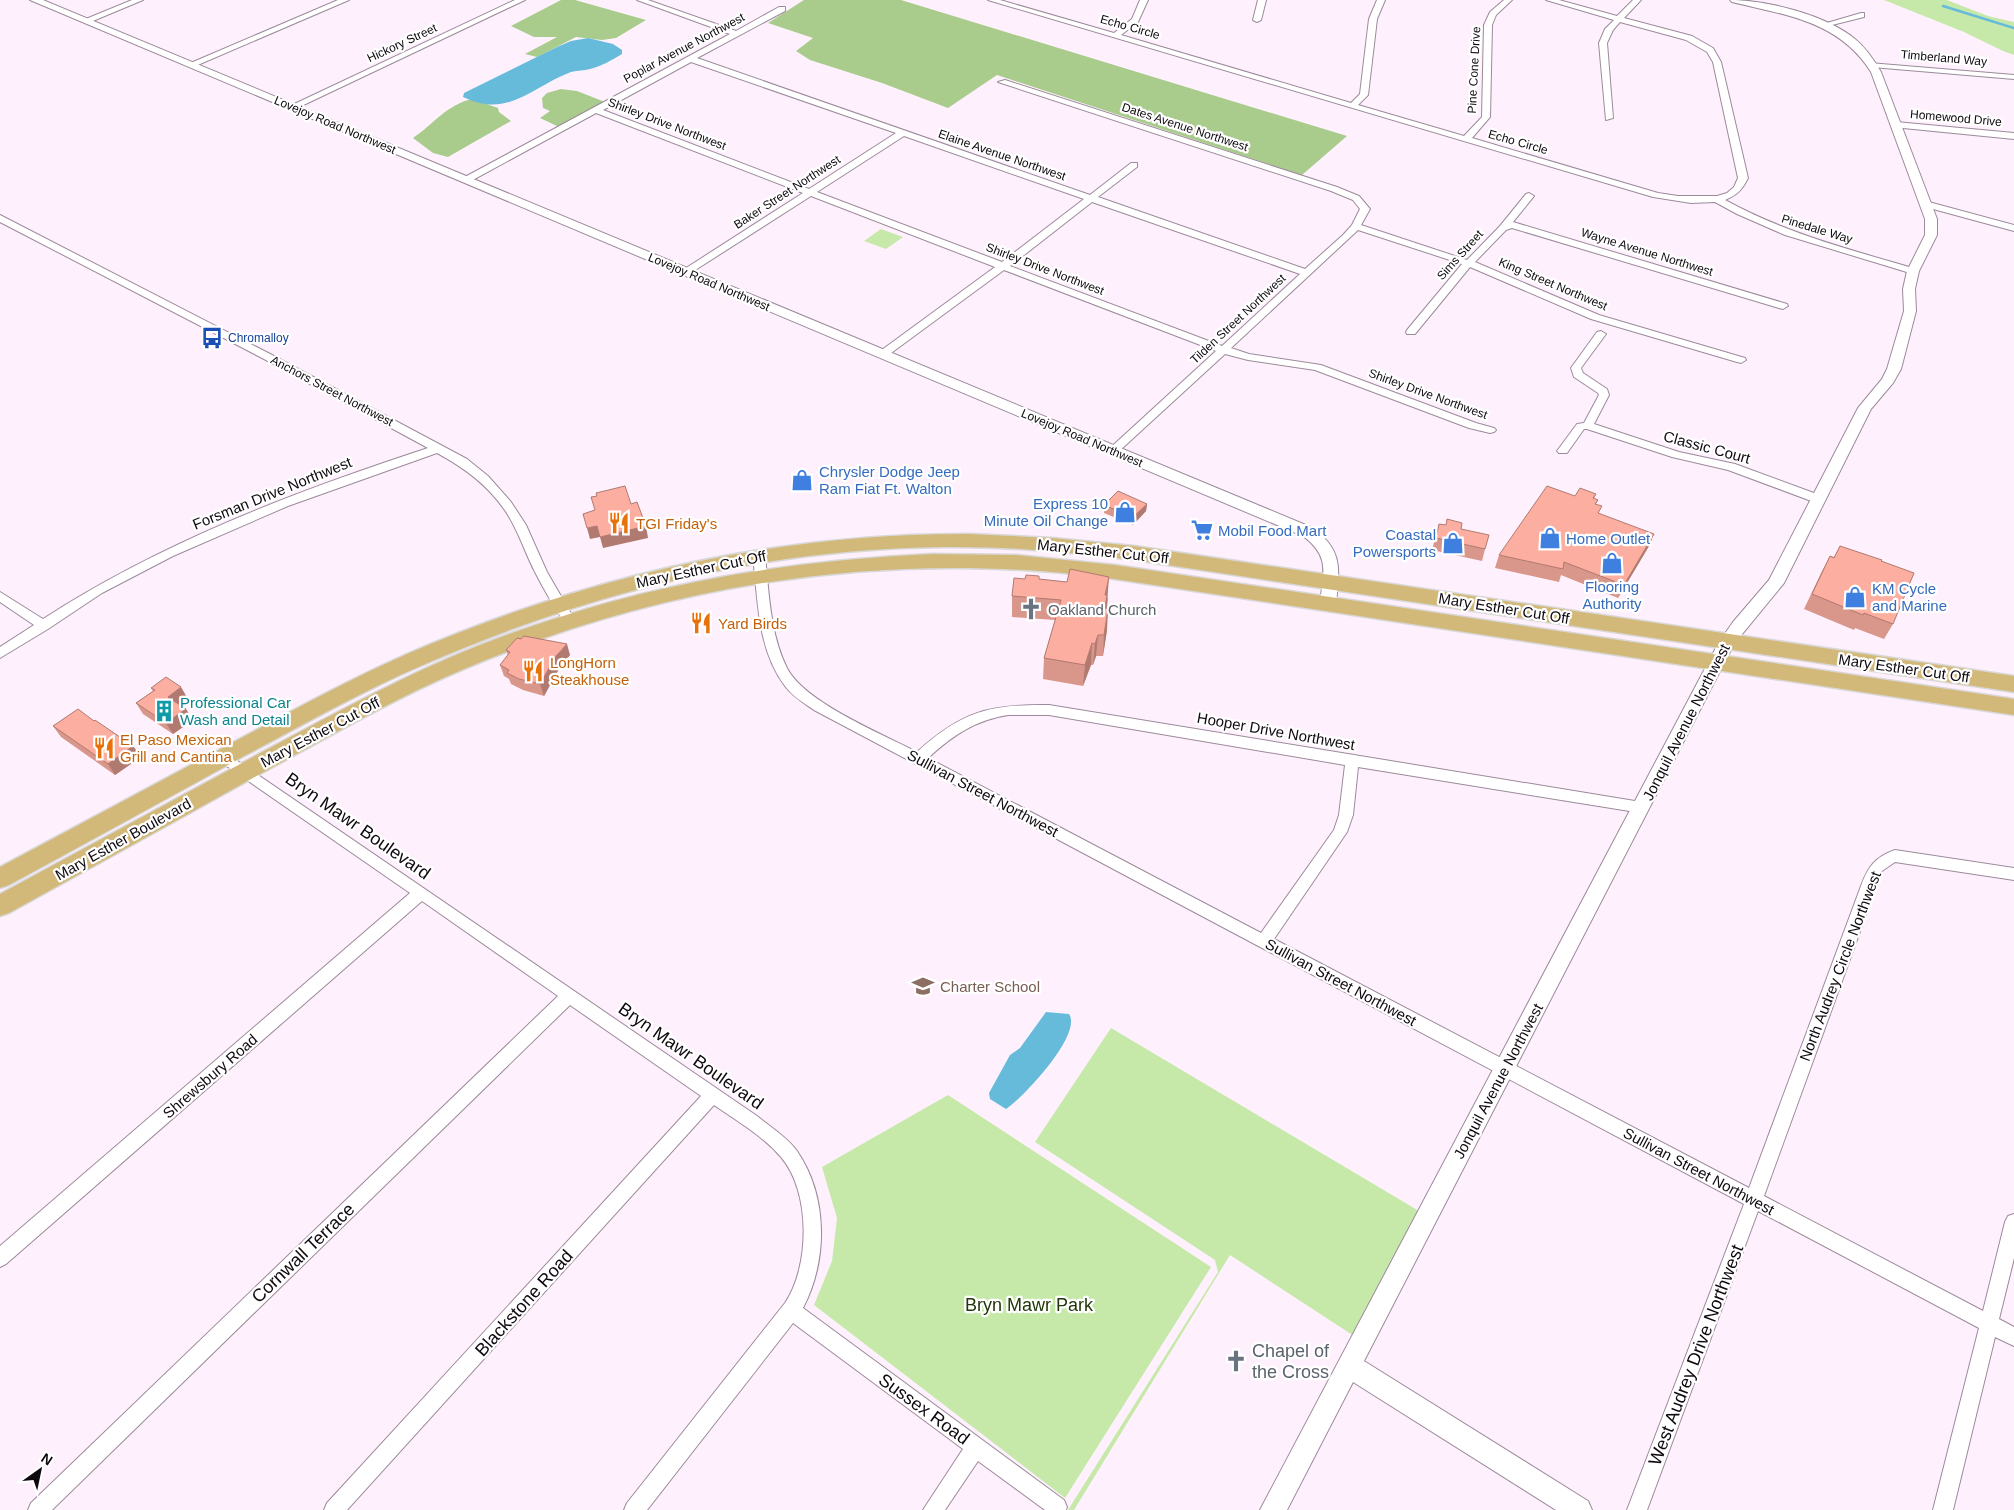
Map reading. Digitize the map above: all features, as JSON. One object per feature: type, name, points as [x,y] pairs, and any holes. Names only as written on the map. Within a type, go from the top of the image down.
[{"type":"main road","name":"Mary Esther Cut Off","points":[[223,756],[397,666],[487,629],[666,595],[760,566],[942,560],[1034,543],[1134,553],[2014,684]]},
{"type":"main road","name":"Mary Esther Cut Off","points":[[989,551],[1057,565],[1115,572],[2014,707]]},
{"type":"main road","name":"Mary Esther Cut Off","points":[[245,772],[410,684],[565,613]]},
{"type":"main road","name":"Mary Esther Boulevard","points":[[0,878],[223,756]]},
{"type":"main road","name":"Mary Esther Boulevard","points":[[0,906],[245,772]]},
{"type":"street","name":"Lovejoy Road Northwest","points":[[35,0],[1308,532],[1323,543],[1329,551],[1331,561],[1328,604]]},
{"type":"street","points":[[85,21],[139,0]]},
{"type":"street","points":[[190,65],[345,0]]},
{"type":"street","name":"Hickory Street","points":[[292,107],[521,0]]},
{"type":"street","points":[[641,0],[736,34]]},
{"type":"street","name":"Echo Circle","points":[[992,0],[1667,198],[1703,201],[1717,199],[1734,193],[1740,186],[1743,178],[1714,56],[1699,42],[1689,38],[1550,0]]},
{"type":"street","points":[[1116,36],[1135,20],[1144,0]]},
{"type":"street","points":[[1257,20],[1262,0]]},
{"type":"street","points":[[1352,106],[1364,95],[1373,19],[1381,0]]},
{"type":"street","name":"Pine Cone Drive","points":[[1465,140],[1486,117],[1488,24],[1493,14],[1508,0]]},
{"type":"street","points":[[1609,118],[1602,43],[1605,35],[1637,0]]},
{"type":"street","name":"Jonquil Avenue Northwest","points":[[1273,1510],[1727,642],[1738,625],[1776,583],[1865,408],[1888,380],[1894,369],[1910,311],[1909,289],[1913,271],[1931,235],[1931,220],[1872,64],[1858,46],[1824,25],[1735,0]]},
{"type":"street","name":"Poplar Avenue Northwest","points":[[466,180],[782,9]]},
{"type":"street","points":[[1824,25],[1861,14]]},
{"type":"street","name":"Elaine Avenue Northwest","points":[[691,59],[1306,273]]},
{"type":"street","name":"Timberland Way","points":[[1872,64],[2014,77]]},
{"type":"street","name":"Dates Avenue Northwest","points":[[1002,82],[1340,191],[1358,200]]},
{"type":"street","name":"Shirley Drive Northwest","points":[[596,110],[1222,350],[1248,357],[1317,368],[1490,430]]},
{"type":"street","name":"Homewood Drive","points":[[1896,125],[2014,136]]},
{"type":"street","name":"Baker Street Northwest","points":[[686,272],[902,133]]},
{"type":"street","points":[[883,354],[1003,266],[1134,165]]},
{"type":"street","name":"Sims Street","points":[[1411,332],[1468,263],[1503,228],[1528,196]]},
{"type":"street","name":"Pinedale Way","points":[[1717,199],[1757,222],[1782,232],[1913,271]]},
{"type":"street","points":[[1356,226],[1365,209],[1358,200]]},
{"type":"street","points":[[1925,204],[2014,228]]},
{"type":"street","name":"Anchors Street Northwest","points":[[0,218],[440,448],[472,469],[497,491],[520,525],[541,572],[565,613]]},
{"type":"street","name":"Wayne Avenue Northwest","points":[[1503,228],[1511,225],[1522,227],[1625,260],[1783,306]]},
{"type":"street","name":"Tilden Street Northwest","points":[[1113,451],[1356,226]]},
{"type":"street","name":"King Street Northwest","points":[[1356,226],[1468,263],[1596,317],[1741,360]]},
{"type":"street","points":[[1563,451],[1581,426],[1588,426],[1604,394],[1603,391],[1578,375],[1576,368],[1601,334]]},
{"type":"street","name":"Classic Court","points":[[1588,426],[1676,455],[1731,467],[1818,499]]},
{"type":"street","name":"Forsman Drive Northwest","points":[[121,578],[160,558],[268,510],[351,478],[440,448]]},
{"type":"street","name":"Sullivan Street Northwest","points":[[760,566],[775,659],[789,682],[819,707],[2014,1337]]},
{"type":"street","points":[[0,653],[121,578]]},
{"type":"street","points":[[0,596],[44,626]]},
{"type":"street","name":"Hooper Drive Northwest","points":[[918,759],[944,734],[972,718],[1003,710],[1024,709],[1084,715],[1642,807]]},
{"type":"street","name":"Bryn Mawr Boulevard","points":[[223,756],[751,1121],[782,1146],[791,1158],[806,1188],[812,1218],[810,1262],[798,1299],[634,1510]]},
{"type":"street","points":[[1264,941],[1340,832],[1346,815],[1352,760]]},
{"type":"street","name":"North Audrey Circle Northwest","points":[[1754,1200],[1877,866],[1884,858],[1895,856],[2014,874]]},
{"type":"street","name":"Shrewsbury Road","points":[[0,1258],[420,894]]},
{"type":"street","name":"Cornwall Terrace","points":[[38,1510],[569,996]]},
{"type":"street","name":"Blackstone Road","points":[[334,1510],[713,1095]]},
{"type":"street","name":"West Audrey Drive Northwest","points":[[1637,1510],[1754,1200]]},
{"type":"street","points":[[1944,1510],[2014,1222]]},
{"type":"street","name":"Sussex Road","points":[[790,1310],[1057,1507]]},
{"type":"street","points":[[1350,1366],[1579,1510]]},
{"type":"street","points":[[933,1510],[976,1447]]},
{"type":"green space","points":[[561,0],[575,0],[646,20],[616,38],[602,40],[576,37],[537,57],[525,54],[557,37],[534,37],[511,26]]},
{"type":"green space","points":[[804,0],[901,0],[1347,136],[1302,175],[997,75],[948,108],[882,83],[810,60],[796,51],[813,38],[768,23]]},
{"type":"green space","points":[[1884,0],[1947,0],[1988,16],[2014,22],[2014,55],[1964,32]]},
{"type":"green space","points":[[561,89],[577,91],[605,102],[559,127],[540,118],[550,111],[543,108],[542,98],[547,93]]},
{"type":"green space","points":[[472,99],[498,108],[499,112],[511,121],[448,157],[433,153],[413,138],[447,110]]},
{"type":"green space","points":[[881,229],[903,237],[886,249],[864,241]]},
{"type":"green space","points":[[1111,1028],[1419,1211],[1354,1336],[1230,1255],[1074,1510],[1068,1510],[1218,1272],[1215,1260],[1035,1142]]},
{"type":"green space","name":"Bryn Mawr Park","points":[[948,1095],[1211,1267],[1065,1498],[814,1305],[832,1261],[837,1218],[822,1167]]},
{"type":"water","points":[[588,38],[613,44],[622,50],[622,54],[594,68],[571,72],[507,103],[479,103],[463,97],[464,93],[557,47],[571,41]]},
{"type":"water","points":[[1046,1012],[1069,1014],[1071,1023],[1067,1036],[1049,1065],[1025,1092],[1006,1109],[990,1099],[989,1093],[1010,1055],[1020,1048]]},
{"type":"building","name":"TGI Friday's","points":[[625,486],[631,504],[637,502],[646,526],[600,537],[597,526],[587,528],[583,514],[595,510],[591,497],[597,496],[596,493]]},
{"type":"building","points":[[1547,486],[1575,496],[1580,488],[1596,494],[1593,498],[1598,500],[1595,504],[1602,506],[1598,513],[1654,534],[1624,585],[1564,562],[1563,569],[1499,555]]},
{"type":"building","points":[[1118,491],[1147,504],[1133,517],[1104,505]]},
{"type":"building","points":[[1447,519],[1462,523],[1461,529],[1489,535],[1485,549],[1436,538],[1439,524],[1446,525]]},
{"type":"building","name":"KM Cycle and Marine","points":[[1840,546],[1914,573],[1893,624],[1864,613],[1863,615],[1812,594],[1830,556],[1834,558]]},
{"type":"building","points":[[1070,569],[1109,577],[1105,595],[1107,595],[1105,608],[1108,609],[1104,635],[1098,635],[1095,644],[1092,643],[1085,665],[1044,658],[1061,600],[1012,596],[1014,578],[1025,579],[1026,575],[1039,576],[1039,579],[1067,582]]},
{"type":"building","name":"LongHorn Steakhouse","points":[[524,636],[567,644],[556,656],[540,684],[519,679],[507,673],[509,670],[500,665],[510,652],[506,650],[517,638],[521,639]]},
{"type":"building","points":[[166,677],[181,687],[168,697],[186,709],[166,723],[136,703],[155,690],[151,688]]},
{"type":"building","name":"El Paso Mexican Grill and Cantina","points":[[78,709],[133,746],[108,764],[53,726]]},
{"type":"waterway","points":[[1943,6],[2014,28]]},
{"type":"place","name":"Chromalloy","points":[[212,338]]},
{"type":"place","name":"Chrysler Dodge Jeep Ram Fiat Ft. Walton","points":[[802,480]]},
{"type":"place","name":"Express 10 Minute Oil Change","points":[[1125,512]]},
{"type":"place","name":"TGI Friday's","points":[[619,523]]},
{"type":"place","name":"Mobil Food Mart","points":[[1202,530]]},
{"type":"place","name":"Home Outlet","points":[[1550,538]]},
{"type":"place","name":"Coastal Powersports","points":[[1453,543]]},
{"type":"place","name":"Flooring Authority","points":[[1612,563]]},
{"type":"place","name":"KM Cycle and Marine","points":[[1855,597]]},
{"type":"place","name":"Oakland Church","points":[[1031,609]]},
{"type":"place","name":"Yard Birds","points":[[701,623]]},
{"type":"place","name":"LongHorn Steakhouse","points":[[533,671]]},
{"type":"place","name":"Professional Car Wash and Detail","points":[[164,711]]},
{"type":"place","name":"El Paso Mexican Grill and Cantina","points":[[104,748]]},
{"type":"place","name":"Charter School","points":[[923,986]]},
{"type":"place","name":"Chapel of the Cross","points":[[1236,1361]]}]
